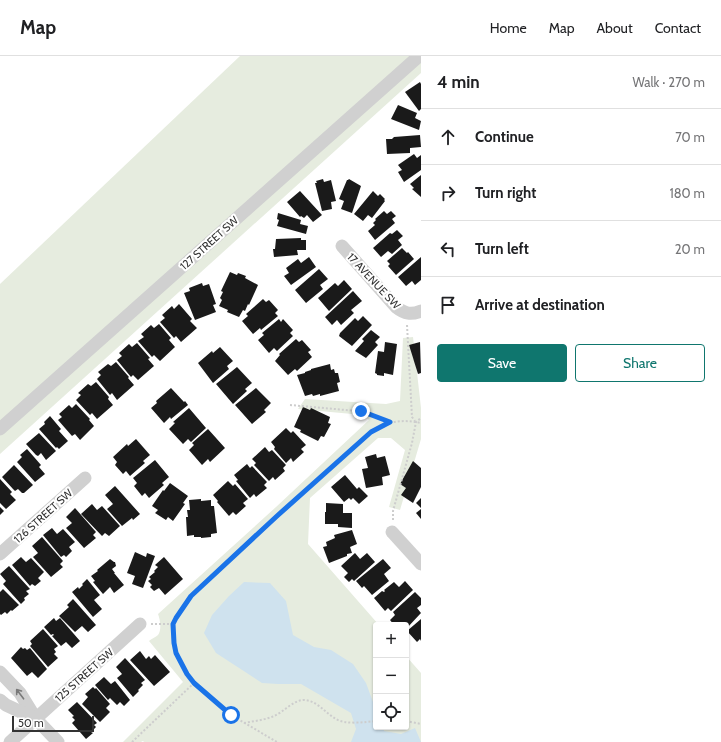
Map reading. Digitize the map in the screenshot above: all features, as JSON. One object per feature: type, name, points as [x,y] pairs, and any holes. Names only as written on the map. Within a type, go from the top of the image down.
[{"type":"street","name":"127 STREET SW","points":[[0,429],[419,56]]},
{"type":"street","name":"17 AVENUE SW","points":[[342,246],[396,307],[406,313]]},
{"type":"street","points":[[406,313],[413,314],[421,311]]},
{"type":"street","name":"126 STREET SW","points":[[0,554],[85,478]]},
{"type":"street","points":[[392,532],[421,564]]},
{"type":"street","name":"125 STREET SW","points":[[10,742],[140,624]]},
{"type":"street","points":[[0,672],[20,694],[36,719],[58,742]]},
{"type":"street","points":[[0,700],[6,705],[36,719]]},
{"type":"path","points":[[406,313],[412,417],[416,422]]},
{"type":"path","points":[[290,405],[361,411],[390,422],[421,423]]},
{"type":"path","points":[[392,532],[393,511],[416,422],[421,418]]},
{"type":"path","points":[[277,742],[231,715],[194,683],[187,674],[176,653],[173,624],[179,611],[197,590],[371,432],[390,422]]},
{"type":"path","points":[[140,624],[173,624]]},
{"type":"path","points":[[132,742],[194,683]]},
{"type":"path","points":[[244,723],[266,719],[282,712],[297,701],[304,700],[321,707],[337,720],[354,722],[373,721]]},
{"type":"path","points":[[409,721],[421,724]]},
{"type":"shaded area","points":[[240,56],[421,56],[421,73],[0,454],[0,284]]},
{"type":"shaded area","points":[[413,337],[421,408],[421,439],[400,510],[389,507],[405,450],[391,438],[378,438],[310,498],[308,544],[376,622],[373,622],[373,730],[409,730],[409,659],[421,673],[421,742],[123,742],[183,682],[149,641],[157,636],[160,630],[158,614],[369,420],[363,415],[298,409],[305,399],[386,404],[400,401],[403,338]]},
{"type":"water","points":[[244,582],[270,583],[286,601],[293,635],[314,647],[331,650],[353,664],[366,683],[373,702],[373,730],[384,730],[401,734],[415,728],[421,742],[351,742],[356,729],[351,713],[301,684],[262,683],[216,653],[204,633],[212,615]]},
{"type":"building","points":[[420,82],[421,109],[419,111],[405,92]]},
{"type":"building","points":[[398,105],[417,113],[415,118],[421,121],[419,130],[391,119]]},
{"type":"building","points":[[420,135],[421,147],[410,148],[410,153],[387,154],[386,139]]},
{"type":"building","points":[[414,154],[417,158],[421,155],[421,170],[404,182],[398,172],[402,170],[398,165]]},
{"type":"building","points":[[421,175],[421,197],[412,189],[414,188],[410,184]]},
{"type":"building","points":[[323,179],[324,182],[331,180],[336,201],[331,202],[332,209],[322,211],[315,183],[317,183],[316,181]]},
{"type":"building","points":[[349,179],[361,186],[352,213],[341,209],[344,201],[339,199],[347,180]]},
{"type":"building","points":[[300,191],[322,215],[313,222],[307,215],[304,218],[301,216],[300,217],[287,202]]},
{"type":"building","points":[[373,191],[378,196],[380,194],[385,201],[372,218],[368,215],[363,221],[354,214]]},
{"type":"building","points":[[384,211],[387,214],[391,211],[396,216],[392,219],[395,223],[375,240],[368,231],[375,225],[373,223],[376,220],[375,219]]},
{"type":"building","points":[[278,213],[301,220],[300,224],[308,226],[306,234],[277,226],[279,220],[277,219]]},
{"type":"building","points":[[397,230],[403,236],[398,240],[402,245],[392,254],[388,251],[381,257],[373,248],[390,233],[392,234]]},
{"type":"building","points":[[301,238],[301,240],[306,240],[306,250],[297,250],[298,255],[274,257],[273,249],[275,249],[276,239]]},
{"type":"building","points":[[402,248],[414,259],[396,275],[388,266],[390,264],[387,261]]},
{"type":"building","points":[[309,257],[316,267],[291,285],[284,276],[289,273],[286,268],[298,259],[301,263]]},
{"type":"building","points":[[421,257],[421,280],[415,285],[412,281],[406,286],[398,277]]},
{"type":"building","points":[[319,269],[328,279],[320,285],[323,289],[306,303],[295,290]]},
{"type":"building","points":[[230,272],[237,275],[238,273],[246,276],[245,278],[258,285],[249,305],[248,304],[245,311],[243,310],[239,317],[227,312],[228,310],[219,306],[222,300],[220,298],[223,292],[221,291]]},
{"type":"building","points":[[344,280],[352,289],[329,311],[318,298],[335,283],[338,286]]},
{"type":"building","points":[[202,283],[203,286],[209,284],[216,304],[213,305],[216,312],[195,320],[184,293],[190,291],[189,288]]},
{"type":"building","points":[[353,291],[362,301],[351,310],[354,313],[341,325],[337,320],[332,325],[325,317]]},
{"type":"building","points":[[263,299],[266,302],[269,300],[278,310],[275,313],[278,316],[261,330],[260,328],[253,334],[242,321],[248,316],[246,314]]},
{"type":"building","points":[[179,304],[192,319],[190,321],[197,328],[181,342],[176,336],[174,338],[160,322],[165,318],[162,315],[172,306],[174,309]]},
{"type":"building","points":[[363,316],[372,325],[352,346],[339,336],[340,333],[355,318],[358,321]]},
{"type":"building","points":[[279,319],[281,322],[283,319],[293,330],[290,333],[293,336],[277,351],[274,348],[269,353],[258,340],[264,335],[262,333]]},
{"type":"building","points":[[159,324],[171,338],[169,340],[175,347],[160,361],[154,355],[152,357],[138,341],[144,337],[141,334],[151,325],[154,328]]},
{"type":"building","points":[[371,330],[380,337],[375,342],[378,345],[366,358],[355,351],[364,341],[362,339]]},
{"type":"building","points":[[296,339],[299,342],[302,340],[311,350],[308,352],[312,357],[297,371],[295,369],[288,375],[275,361],[280,355],[279,354]]},
{"type":"building","points":[[385,342],[397,344],[393,375],[384,373],[384,376],[377,375],[375,373],[378,351],[384,352]]},
{"type":"building","points":[[420,342],[421,373],[418,374],[409,345]]},
{"type":"building","points":[[137,343],[150,358],[148,359],[154,366],[138,380],[133,375],[131,377],[117,360],[122,356],[119,353],[129,344],[132,347]]},
{"type":"building","points":[[220,347],[233,361],[227,366],[229,369],[213,383],[198,363],[212,351],[213,353]]},
{"type":"building","points":[[116,362],[134,385],[117,400],[112,393],[110,395],[97,379],[101,375],[98,372],[108,364],[111,366]]},
{"type":"building","points":[[330,364],[331,370],[334,369],[335,373],[338,373],[340,382],[337,383],[339,391],[320,396],[320,394],[313,396],[312,394],[305,396],[297,375],[305,373],[311,369]]},
{"type":"building","points":[[237,367],[252,383],[245,389],[247,391],[233,404],[216,384]]},
{"type":"building","points":[[96,382],[109,397],[108,399],[113,405],[97,419],[92,413],[90,415],[76,400],[81,395],[78,393],[88,384],[91,386]]},
{"type":"building","points":[[171,388],[188,405],[164,423],[151,408],[157,403],[156,401]]},
{"type":"building","points":[[256,388],[271,403],[264,410],[266,412],[252,424],[235,405]]},
{"type":"building","points":[[76,404],[90,419],[89,420],[94,426],[80,440],[75,434],[72,436],[58,420],[62,417],[59,414],[69,405],[72,408]]},
{"type":"building","points":[[303,407],[310,410],[311,408],[330,417],[328,423],[331,424],[324,437],[321,436],[318,441],[300,432],[301,430],[294,427]]},
{"type":"building","points":[[189,408],[206,428],[191,442],[188,439],[183,444],[169,429],[175,423],[173,422]]},
{"type":"building","points":[[50,416],[61,429],[59,431],[68,441],[59,449],[57,447],[56,448],[39,429],[45,424],[44,422]]},
{"type":"building","points":[[286,428],[291,433],[293,431],[306,445],[301,449],[304,452],[293,462],[291,458],[286,463],[274,449],[275,447],[271,442]]},
{"type":"building","points":[[208,429],[225,448],[210,462],[208,459],[202,465],[189,450],[194,445],[192,443]]},
{"type":"building","points":[[39,433],[56,451],[46,460],[41,453],[38,456],[36,455],[26,444]]},
{"type":"building","points":[[136,439],[150,455],[143,461],[145,463],[130,476],[126,471],[123,474],[115,465],[117,462],[113,457],[127,444],[128,446]]},
{"type":"building","points":[[265,447],[269,452],[272,450],[286,465],[283,468],[285,471],[275,480],[273,477],[269,481],[254,465],[256,463],[252,459]]},
{"type":"building","points":[[27,449],[41,465],[39,467],[45,474],[35,482],[17,462],[22,457],[20,455]]},
{"type":"building","points":[[376,454],[377,458],[385,456],[390,475],[382,477],[383,485],[366,488],[362,469],[368,468],[365,457]]},
{"type":"building","points":[[155,460],[169,477],[162,483],[164,485],[149,498],[145,493],[142,496],[134,486],[137,483],[133,478]]},
{"type":"building","points":[[413,461],[421,468],[421,487],[413,503],[401,495],[406,488],[400,484]]},
{"type":"building","points":[[247,464],[250,468],[252,466],[267,482],[264,485],[267,488],[256,497],[254,494],[250,498],[236,481],[238,480],[234,475]]},
{"type":"building","points":[[14,465],[33,485],[24,493],[18,489],[15,491],[2,477]]},
{"type":"building","points":[[345,475],[357,489],[359,487],[368,496],[359,504],[353,498],[351,500],[349,498],[344,502],[331,487]]},
{"type":"building","points":[[0,479],[12,492],[10,494],[16,500],[6,509],[0,503]]},
{"type":"building","points":[[228,481],[233,486],[235,484],[248,499],[243,503],[246,506],[236,515],[233,512],[229,516],[213,495]]},
{"type":"building","points":[[170,483],[188,496],[183,503],[185,504],[173,521],[168,517],[166,520],[155,513],[158,510],[152,506]]},
{"type":"building","points":[[115,486],[140,514],[122,526],[107,509],[113,504],[105,495]]},
{"type":"building","points":[[421,498],[421,508],[416,503]]},
{"type":"building","points":[[201,499],[201,501],[211,500],[211,506],[214,506],[217,533],[211,534],[211,537],[201,538],[194,537],[194,535],[187,536],[186,517],[188,517],[187,510],[190,510],[189,500]]},
{"type":"building","points":[[326,503],[343,504],[343,513],[352,513],[352,528],[338,527],[338,524],[325,524]]},
{"type":"building","points":[[92,504],[97,510],[102,506],[120,526],[109,536],[105,533],[102,536],[81,514]]},
{"type":"building","points":[[0,507],[4,511],[0,515]]},
{"type":"building","points":[[75,508],[96,532],[93,535],[96,538],[84,548],[66,528],[72,523],[66,517]]},
{"type":"building","points":[[421,509],[421,519],[416,513]]},
{"type":"building","points":[[52,528],[57,534],[63,529],[75,542],[69,547],[72,551],[66,557],[64,555],[61,557],[43,535]]},
{"type":"building","points":[[352,530],[357,544],[350,547],[352,553],[329,563],[323,547],[327,546],[326,542],[335,538],[334,535]]},
{"type":"building","points":[[42,537],[63,561],[60,564],[63,567],[51,577],[33,557],[38,553],[32,546]]},
{"type":"building","points":[[135,552],[146,557],[147,553],[155,556],[143,588],[132,584],[135,576],[127,573]]},
{"type":"building","points":[[355,553],[360,559],[367,553],[375,562],[354,581],[352,579],[349,582],[344,577],[348,573],[341,566]]},
{"type":"building","points":[[21,557],[26,562],[31,558],[44,572],[38,578],[41,581],[35,586],[32,584],[30,586],[12,565]]},
{"type":"building","points":[[164,557],[183,579],[165,595],[159,588],[154,591],[150,587],[152,585],[148,581],[151,579],[149,577],[158,567],[155,565]]},
{"type":"building","points":[[110,559],[115,562],[116,566],[112,569],[114,573],[124,585],[114,593],[110,587],[103,594],[93,582],[95,581],[91,576]]},
{"type":"building","points":[[383,559],[391,568],[384,574],[389,581],[372,595],[364,586],[362,588],[356,581]]},
{"type":"building","points":[[9,566],[30,589],[26,591],[29,594],[24,598],[25,600],[21,604],[3,584],[6,581],[0,574]]},
{"type":"building","points":[[87,579],[100,595],[94,600],[102,609],[93,617],[72,592],[78,587],[79,589]]},
{"type":"building","points":[[405,581],[413,590],[391,611],[388,608],[385,611],[374,598],[382,591],[384,592],[384,590],[394,582],[399,587]]},
{"type":"building","points":[[3,589],[19,605],[7,614],[5,612],[1,615],[0,592]]},
{"type":"building","points":[[415,592],[421,598],[421,605],[417,608],[421,613],[409,626],[409,622],[392,622],[390,620],[395,615],[393,612]]},
{"type":"building","points":[[73,599],[96,625],[88,632],[82,626],[75,632],[59,616],[69,607],[67,605]]},
{"type":"building","points":[[54,618],[56,621],[60,618],[80,641],[72,648],[66,642],[61,646],[52,636],[54,635],[51,635],[44,627]]},
{"type":"building","points":[[421,619],[421,641],[420,639],[417,642],[409,633],[409,629]]},
{"type":"building","points":[[43,629],[58,646],[54,649],[56,652],[54,654],[58,658],[48,667],[30,646],[32,644],[30,641]]},
{"type":"building","points":[[21,647],[27,650],[30,648],[47,669],[38,678],[32,672],[27,676],[11,658]]},
{"type":"building","points":[[140,651],[146,659],[149,656],[151,659],[155,655],[170,672],[154,686],[130,660]]},
{"type":"building","points":[[125,658],[145,680],[141,683],[143,685],[133,697],[117,678],[122,674],[116,667]]},
{"type":"building","points":[[104,677],[111,684],[115,681],[130,700],[124,706],[120,702],[117,705],[110,698],[108,700],[95,685]]},
{"type":"building","points":[[93,687],[95,689],[96,688],[110,704],[106,708],[110,712],[100,722],[82,704],[88,697],[85,694]]},
{"type":"building","points":[[77,702],[97,723],[94,725],[96,727],[91,732],[93,733],[86,739],[72,723],[75,720],[72,717],[74,716],[68,710]]},
{"type":"route","points":[[231,715],[194,683],[187,674],[176,653],[173,624],[179,611],[191,596],[277,516],[371,432],[390,422],[361,411]]}]
